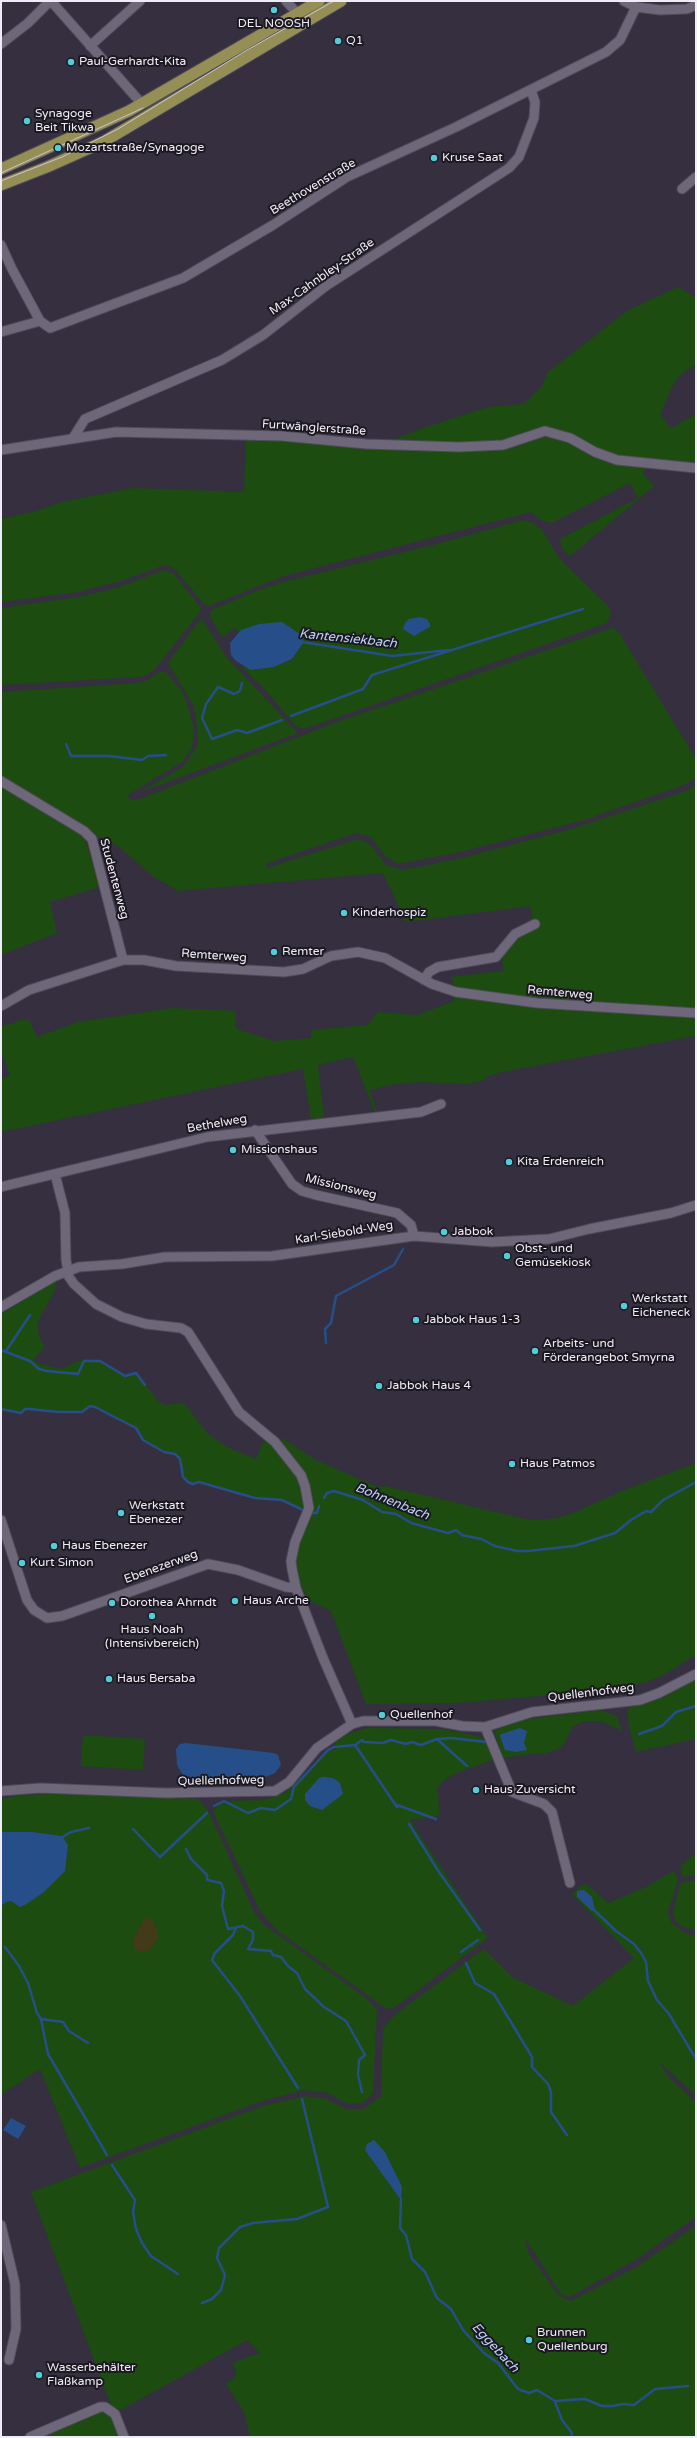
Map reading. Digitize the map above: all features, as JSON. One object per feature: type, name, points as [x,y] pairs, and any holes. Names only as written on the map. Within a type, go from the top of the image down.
[{"type":"main road","points":[[1,185],[85,151],[149,116],[299,18],[319,1]]},
{"type":"main road","points":[[1,169],[142,104],[299,18],[341,1]]},
{"type":"main road","points":[[142,104],[149,116]]},
{"type":"street","points":[[1,44],[28,23],[50,1],[142,104]]},
{"type":"street","points":[[90,46],[140,1]]},
{"type":"street","points":[[286,1],[299,18]]},
{"type":"street","points":[[624,1],[636,7],[660,10],[687,9],[696,5]]},
{"type":"street","name":"Beethovenstraße","points":[[1,332],[40,322],[50,328],[183,278],[273,225],[347,177],[531,90],[606,52],[620,40],[636,7]]},
{"type":"street","name":"Max-Cahnbley-Straße","points":[[73,438],[85,419],[222,360],[263,335],[326,286],[509,168],[519,157],[534,118],[535,102],[531,90]]},
{"type":"street","points":[[682,189],[696,176]]},
{"type":"street","points":[[1,245],[40,322]]},
{"type":"street","name":"Furtwänglerstraße","points":[[1,450],[116,432],[282,436],[366,444],[488,447],[503,445],[545,431],[570,438],[595,452],[617,460],[696,468]]},
{"type":"street","name":"Studentenweg","points":[[1,781],[84,831],[92,839],[124,960]]},
{"type":"street","points":[[424,980],[429,972],[438,967],[496,957],[515,934],[535,924]]},
{"type":"street","name":"Remterweg","points":[[1,1006],[29,990],[124,960],[144,960],[176,966],[284,972],[303,969],[331,956],[358,952],[385,958],[424,980],[456,992],[537,1003],[696,1013]]},
{"type":"street","name":"Bethelweg","points":[[1,1187],[207,1137],[255,1130],[421,1112],[441,1104]]},
{"type":"street","name":"Missionsweg","points":[[255,1130],[292,1184],[302,1191],[397,1214],[411,1225],[414,1236]]},
{"type":"street","points":[[56,1174],[65,1209],[68,1271],[74,1284],[88,1298],[105,1309],[135,1322],[181,1328],[188,1332],[239,1412],[275,1442],[296,1467],[305,1486],[309,1503],[307,1514],[295,1542],[291,1561],[296,1588],[332,1681],[352,1724]]},
{"type":"street","name":"Karl-Siebold-Weg","points":[[1,1307],[50,1278],[68,1271],[165,1257],[272,1256],[414,1236],[492,1242],[549,1239],[589,1229],[670,1213],[696,1205]]},
{"type":"street","name":"Ebenezerweg","points":[[1,1520],[27,1600],[34,1610],[47,1618],[62,1616],[208,1564],[231,1568],[286,1587],[296,1588]]},
{"type":"street","name":"Quellenhofweg","points":[[1,1791],[40,1788],[166,1793],[275,1791],[289,1782],[317,1748],[352,1724],[372,1720],[436,1721],[462,1726],[485,1727],[532,1712],[640,1700],[659,1693],[696,1674]]},
{"type":"street","points":[[485,1727],[512,1792],[544,1804],[552,1812],[570,1883]]},
{"type":"street","points":[[1,2225],[15,2284],[16,2329],[9,2360]]},
{"type":"street","points":[[30,2437],[100,2407],[105,2407],[115,2414],[124,2437]]},
{"type":"green space","points":[[678,287],[696,298],[696,365],[684,372],[675,381],[660,414],[671,428],[696,414],[696,463],[651,458],[643,474],[654,486],[569,557],[562,548],[560,539],[638,498],[630,483],[552,523],[541,520],[531,512],[284,576],[209,606],[204,604],[175,569],[165,565],[121,581],[78,592],[1,602],[1,519],[37,511],[62,502],[133,488],[244,492],[246,438],[391,450],[387,442],[426,427],[488,407],[523,404],[542,387],[547,373],[627,311]]},
{"type":"green space","points":[[523,520],[535,524],[543,531],[559,558],[608,606],[611,614],[607,623],[307,728],[300,728],[295,725],[263,687],[239,665],[250,670],[274,667],[292,660],[304,642],[259,624],[239,632],[235,628],[222,637],[209,614],[212,610],[256,591],[283,582],[437,544]]},
{"type":"green space","points":[[164,570],[173,573],[201,608],[200,612],[155,669],[146,676],[1,685],[1,608],[79,597],[119,587]]},
{"type":"green space","points":[[203,620],[226,657],[298,733],[141,792],[184,766],[197,746],[198,734],[194,706],[168,663],[199,621]]},
{"type":"green space","points":[[612,628],[618,631],[696,759],[696,778],[684,785],[581,821],[460,852],[398,864],[385,856],[371,837],[356,833],[265,864],[267,868],[358,839],[369,843],[386,865],[403,870],[462,858],[571,829],[686,791],[696,785],[696,1036],[502,1072],[486,1077],[482,1081],[467,1084],[418,1082],[391,1085],[370,1090],[377,1113],[375,1113],[353,1057],[318,1065],[324,1118],[311,1119],[303,1069],[1,1132],[1,1079],[10,1075],[1,1051],[1,1027],[28,1018],[37,1037],[78,1022],[173,1008],[236,1011],[235,1026],[237,1029],[274,1041],[311,1038],[311,1030],[368,1025],[378,1012],[417,1015],[454,1001],[455,987],[451,977],[503,971],[502,955],[514,940],[534,928],[530,906],[406,922],[383,873],[178,891],[154,877],[118,846],[112,843],[100,844],[99,837],[91,830],[1,776],[1,692],[137,683],[148,680],[161,671],[166,672],[183,693],[188,706],[194,729],[192,748],[182,762],[128,795],[130,800],[140,799],[334,723]]},
{"type":"green space","points":[[1,785],[84,836],[100,887],[50,902],[57,933],[1,955]]},
{"type":"green space","points":[[57,1281],[54,1292],[37,1323],[40,1338],[45,1347],[34,1359],[35,1362],[61,1369],[83,1359],[100,1360],[125,1376],[136,1372],[158,1401],[165,1405],[184,1403],[207,1433],[227,1447],[256,1459],[265,1438],[275,1445],[301,1479],[305,1511],[282,1500],[255,1498],[220,1487],[188,1482],[183,1477],[180,1459],[175,1454],[164,1452],[143,1440],[136,1428],[95,1407],[90,1407],[82,1412],[58,1412],[25,1409],[21,1413],[7,1410],[1,1413],[1,1314]]},
{"type":"green space","points":[[282,1438],[316,1460],[378,1487],[385,1486],[530,1520],[551,1519],[568,1515],[627,1489],[696,1463],[696,1655],[665,1674],[647,1682],[614,1690],[455,1703],[366,1704],[331,1611],[309,1600],[302,1588],[294,1560],[296,1549],[311,1513],[297,1464],[280,1441]]},
{"type":"green space","points":[[696,1679],[696,1739],[636,1752],[627,1714],[629,1708],[662,1698]]},
{"type":"green space","points":[[600,1710],[617,1716],[622,1731],[601,1721],[584,1721],[572,1727],[565,1743],[561,1747],[545,1754],[538,1753],[503,1758],[494,1731],[521,1720]]},
{"type":"green space","points":[[367,1728],[443,1729],[481,1737],[486,1742],[493,1760],[456,1773],[443,1781],[437,1789],[440,1816],[410,1820],[488,1938],[394,2008],[387,2009],[278,1931],[260,1911],[213,1811],[221,1801],[265,1800],[287,1792],[318,1759],[330,1750],[336,1749],[336,1738]]},
{"type":"green space","points":[[83,1735],[145,1739],[143,1770],[81,1766]]},
{"type":"green space","points":[[57,1794],[198,1799],[209,1812],[254,1912],[264,1925],[363,1996],[377,2009],[373,2093],[363,2103],[348,2104],[328,2093],[304,2090],[262,2101],[80,2168],[40,2069],[1,2095],[1,1906],[6,1902],[11,1901],[20,1907],[44,1892],[65,1871],[68,1845],[62,1836],[32,1832],[1,1832],[1,1799],[24,1795]]},
{"type":"green space","points":[[696,1852],[696,1875],[683,1877],[680,1867]]},
{"type":"green space","points":[[673,1871],[677,1876],[677,1883],[668,1913],[671,1922],[684,1933],[696,1936],[696,2095],[659,2062],[669,2078],[696,2102],[696,2217],[637,2259],[570,2297],[561,2294],[525,2238],[529,2254],[559,2296],[571,2301],[636,2267],[696,2226],[696,2437],[250,2437],[244,2412],[226,2384],[235,2377],[236,2372],[232,2363],[260,2353],[247,2340],[119,2411],[111,2405],[31,2192],[263,2106],[305,2096],[327,2099],[346,2109],[364,2109],[381,2096],[383,2028],[396,2014],[484,1949],[512,1977],[573,2006],[634,1958],[572,1894],[585,1883],[608,1903],[648,1886]]},
{"type":"green space","points":[[696,1880],[696,1931],[681,1926],[675,1920],[673,1913],[680,1885],[683,1882]]},
{"type":"green space","points":[[104,2411],[111,2415],[119,2437],[43,2437]]},
{"type":"sand","points":[[147,1917],[152,1920],[158,1931],[158,1939],[148,1951],[138,1951],[134,1949],[134,1938],[143,1921]]},
{"type":"water","points":[[420,617],[427,619],[431,626],[414,636],[403,629],[405,623],[409,619]]},
{"type":"water","points":[[282,622],[301,635],[304,642],[292,659],[274,667],[250,670],[235,660],[231,655],[230,643],[241,630],[259,624]]},
{"type":"water","points":[[520,1728],[527,1731],[524,1743],[527,1750],[516,1752],[505,1750],[500,1736],[501,1734]]},
{"type":"water","points":[[186,1743],[274,1753],[278,1755],[281,1765],[275,1773],[256,1781],[215,1782],[185,1779],[177,1765],[176,1749],[180,1744]]},
{"type":"water","points":[[319,1778],[333,1778],[340,1783],[343,1794],[322,1810],[310,1806],[305,1800],[305,1794]]},
{"type":"water","points":[[1,1832],[32,1832],[62,1836],[68,1845],[65,1871],[44,1892],[20,1907],[11,1901],[6,1902],[1,1906]]},
{"type":"water","points":[[584,1890],[592,1897],[595,1910],[592,1911],[577,1897],[577,1891]]},
{"type":"water","points":[[11,2118],[26,2126],[18,2139],[3,2130]]},
{"type":"water","points":[[374,2140],[385,2152],[402,2187],[401,2200],[365,2150],[367,2144]]},
{"type":"waterway","name":"Kantensiekbach","points":[[291,716],[363,689],[372,675],[583,609]]},
{"type":"waterway","name":"Kantensiekbach","points":[[302,642],[392,656],[449,650]]},
{"type":"waterway","name":"Kantensiekbach","points":[[242,683],[240,691],[234,694],[218,687],[206,704],[202,718],[212,739],[237,730],[247,733],[282,720]]},
{"type":"waterway","name":"Kantensiekbach","points":[[66,744],[71,756],[109,756],[142,760],[148,756],[166,755]]},
{"type":"waterway","name":"Bohnenbach","points":[[326,1343],[325,1329],[331,1323],[336,1296],[394,1265],[403,1249]]},
{"type":"waterway","points":[[6,1351],[30,1315]]},
{"type":"waterway","name":"Bohnenbach","points":[[1,1350],[30,1361],[39,1369],[47,1371],[78,1374],[84,1361],[100,1361],[125,1376],[136,1373],[145,1385]]},
{"type":"waterway","name":"Bohnenbach","points":[[1,1409],[21,1413],[25,1409],[58,1412],[82,1412],[90,1406],[95,1407],[136,1428],[143,1440],[164,1452],[175,1454],[180,1459],[183,1477],[188,1482],[193,1484],[199,1482],[255,1498],[282,1500],[305,1511]]},
{"type":"waterway","name":"Bohnenbach","points":[[324,1498],[327,1493],[334,1491],[363,1500],[382,1512],[396,1514],[411,1523],[448,1533],[456,1530],[462,1535],[481,1539],[495,1546],[517,1551],[528,1551],[574,1546],[615,1533],[631,1520],[646,1511],[651,1512],[663,1500],[696,1482]]},
{"type":"waterway","name":"Bohnenbach","points":[[311,1513],[317,1513],[319,1506]]},
{"type":"waterway","points":[[639,1734],[662,1726],[676,1712],[696,1706]]},
{"type":"waterway","points":[[214,1806],[224,1801],[248,1813],[261,1808],[275,1810],[291,1799],[294,1787],[328,1750],[334,1747],[355,1745],[362,1740],[364,1742],[383,1743],[391,1740],[406,1744],[412,1742],[421,1745],[437,1739],[451,1738],[486,1742]]},
{"type":"waterway","points":[[437,1739],[467,1766]]},
{"type":"waterway","points":[[355,1745],[397,1807]]},
{"type":"waterway","points":[[397,1805],[436,1819]]},
{"type":"waterway","points":[[133,1829],[160,1857],[207,1813]]},
{"type":"waterway","points":[[409,1824],[439,1872],[480,1930]]},
{"type":"waterway","points":[[61,1838],[71,1832],[89,1828]]},
{"type":"waterway","name":"Eggebach","points":[[186,1849],[191,1859],[207,1875],[207,1880],[221,1883],[224,1891],[222,1906],[228,1929],[243,1926],[253,1932],[253,1940],[248,1949],[271,1951],[273,1955],[281,1957],[289,1967],[297,1973],[305,1989],[324,2007],[346,2021],[365,2055],[359,2060],[358,2075],[362,2092]]},
{"type":"waterway","points":[[593,1909],[616,1931],[634,1944],[641,1953],[646,1962],[648,1981],[657,2000],[669,2014],[696,2059]]},
{"type":"waterway","points":[[236,1928],[233,1935],[215,1953],[212,1960],[240,1996],[298,2088]]},
{"type":"waterway","points":[[461,1952],[478,1940]]},
{"type":"waterway","points":[[5,1947],[19,1966],[28,1983],[37,2013],[41,2019],[48,2054],[107,2155]]},
{"type":"waterway","points":[[466,1963],[475,1983],[494,1994],[532,2057],[532,2067],[548,2084],[551,2092],[551,2112],[567,2135]]},
{"type":"waterway","points":[[41,2019],[63,2022],[69,2031],[88,2043]]},
{"type":"waterway","points":[[202,2303],[212,2299],[221,2290],[225,2275],[217,2258],[219,2248],[240,2227],[253,2223],[297,2219],[328,2207],[302,2099]]},
{"type":"waterway","points":[[112,2165],[135,2200],[133,2212],[136,2229],[142,2243],[151,2256],[178,2274]]},
{"type":"waterway","name":"Eggebach","points":[[401,2199],[400,2228],[406,2235],[412,2259],[425,2272],[437,2298],[451,2309],[463,2330],[484,2353],[498,2363],[518,2389],[529,2393],[537,2390],[555,2401],[585,2399],[602,2406],[612,2406],[623,2404],[634,2405],[655,2389],[688,2386]]},
{"type":"waterway","points":[[555,2402],[562,2420],[572,2433],[571,2437]]},
{"type":"tram line","points":[[1,181],[62,157],[118,129],[247,50],[334,1]]},
{"type":"tram line","points":[[1,173],[143,108]]},
{"type":"place","name":"DEL NOOSH","points":[[274,10]]},
{"type":"place","name":"Q1","points":[[338,41]]},
{"type":"place","name":"Paul-Gerhardt-Kita","points":[[71,62]]},
{"type":"place","name":"Synagoge Beit Tikwa","points":[[27,121]]},
{"type":"place","name":"Mozartstraße/Synagoge","points":[[58,148]]},
{"type":"place","name":"Kruse Saat","points":[[434,158]]},
{"type":"place","name":"Kinderhospiz","points":[[344,913]]},
{"type":"place","name":"Remter","points":[[274,952]]},
{"type":"place","name":"Missionshaus","points":[[233,1150]]},
{"type":"place","name":"Kita Erdenreich","points":[[509,1162]]},
{"type":"place","name":"Jabbok","points":[[444,1232]]},
{"type":"place","name":"Obst- und Gemüsekiosk","points":[[507,1256]]},
{"type":"place","name":"Werkstatt Eicheneck","points":[[624,1306]]},
{"type":"place","name":"Jabbok Haus 1-3","points":[[416,1320]]},
{"type":"place","name":"Arbeits- und Förderangebot Smyrna","points":[[535,1351]]},
{"type":"place","name":"Jabbok Haus 4","points":[[379,1386]]},
{"type":"place","name":"Haus Patmos","points":[[512,1464]]},
{"type":"place","name":"Werkstatt Ebenezer","points":[[121,1513]]},
{"type":"place","name":"Haus Ebenezer","points":[[54,1546]]},
{"type":"place","name":"Kurt Simon","points":[[22,1563]]},
{"type":"place","name":"Haus Arche","points":[[235,1601]]},
{"type":"place","name":"Dorothea Ahrndt","points":[[112,1603]]},
{"type":"place","name":"Haus Noah (Intensivbereich)","points":[[152,1616]]},
{"type":"place","name":"Haus Bersaba","points":[[109,1679]]},
{"type":"place","name":"Quellenhof","points":[[382,1715]]},
{"type":"place","name":"Haus Zuversicht","points":[[476,1790]]},
{"type":"place","name":"Brunnen Quellenburg","points":[[529,2340]]},
{"type":"place","name":"Wasserbehälter Flaßkamp","points":[[39,2375]]}]
